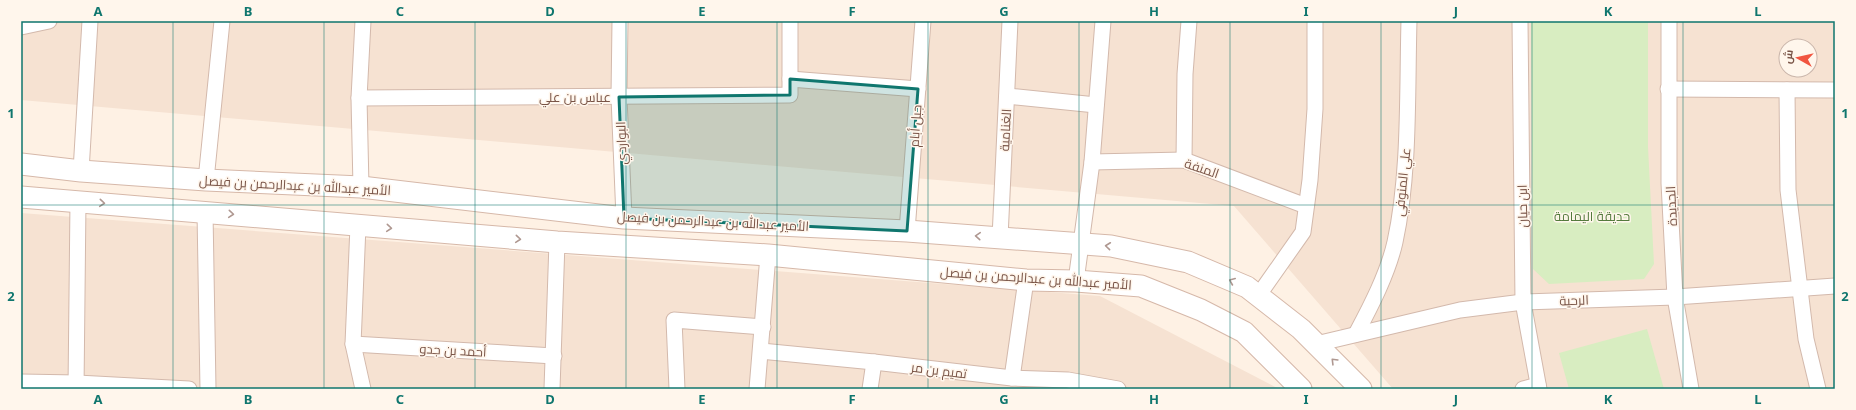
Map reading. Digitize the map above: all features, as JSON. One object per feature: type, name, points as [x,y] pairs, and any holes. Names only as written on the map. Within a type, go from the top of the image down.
[{"type":"main road","name":"الأمير عبدالله بن عبدالرحمن بن فيصل","points":[[21,164],[81,171],[206,180],[361,187],[624,218],[907,231],[1111,246],[1188,262],[1247,287],[1301,329],[1361,389]]},
{"type":"main road","name":"الأمير عبدالله بن عبدالرحمن بن فيصل","points":[[21,197],[557,242],[768,255],[1026,280],[1076,281],[1141,286],[1201,310],[1244,332],[1296,387]]},
{"type":"street","points":[[21,27],[49,21]]},
{"type":"street","points":[[81,171],[90,21]]},
{"type":"street","points":[[206,180],[222,21]]},
{"type":"street","points":[[361,187],[359,98],[363,21]]},
{"type":"street","name":"البواردي","points":[[620,21],[619,97],[624,218]]},
{"type":"street","points":[[790,21],[790,79],[918,89]]},
{"type":"street","name":"جبل أبام","points":[[907,231],[923,21]]},
{"type":"street","name":"الغنامية","points":[[1000,238],[1010,21]]},
{"type":"street","points":[[1076,281],[1092,162],[1103,21]]},
{"type":"street","points":[[1184,160],[1185,74],[1188,21],[1192,21]]},
{"type":"street","points":[[1258,296],[1303,232],[1315,109],[1315,21]]},
{"type":"street","name":"علي المنوفي","points":[[1356,334],[1375,298],[1395,243],[1405,170],[1409,21]]},
{"type":"street","name":"ابن حيان","points":[[1520,21],[1523,302],[1538,387]]},
{"type":"street","name":"الجديدة","points":[[1669,21],[1669,183],[1675,297],[1691,389]]},
{"type":"street","name":"عباس بن علي","points":[[359,98],[790,95],[790,79]]},
{"type":"street","points":[[1668,88],[1835,90]]},
{"type":"street","points":[[1787,90],[1788,190],[1806,339],[1818,389]]},
{"type":"street","points":[[1007,96],[1096,105]]},
{"type":"street","name":"المنفة","points":[[1092,162],[1184,160],[1306,206]]},
{"type":"street","points":[[76,386],[78,201]]},
{"type":"street","points":[[205,212],[208,389]]},
{"type":"street","points":[[358,226],[352,344],[363,389]]},
{"type":"street","points":[[552,389],[557,242]]},
{"type":"street","points":[[757,389],[768,255]]},
{"type":"street","points":[[1012,378],[1026,280]]},
{"type":"street","name":"الرحية","points":[[1316,344],[1460,310],[1523,302],[1675,297],[1835,286]]},
{"type":"street","points":[[677,389],[674,320],[763,327]]},
{"type":"street","name":"أحمد بن جدو","points":[[352,344],[554,356]]},
{"type":"street","name":"تميم بن مر","points":[[761,351],[1012,378],[1068,380],[1118,389]]},
{"type":"street","points":[[870,389],[874,362]]},
{"type":"street","points":[[21,382],[76,386],[189,389]]},
{"type":"street","points":[[1522,389],[1538,387]]},
{"type":"highlighted area","points":[[790,79],[918,89],[907,231],[624,218],[619,97],[790,95]]},
{"type":"shaded area","points":[[21,21],[1835,21],[1835,389],[1393,389],[1234,206],[21,100]]},
{"type":"shaded area","points":[[21,213],[1100,296],[1279,389],[21,389]]},
{"type":"green space","name":"حديقة اليمامة","points":[[1531,21],[1648,21],[1648,147],[1654,264],[1644,279],[1549,284],[1533,269]]},
{"type":"green space","points":[[1647,329],[1664,389],[1569,389],[1559,353]]}]
